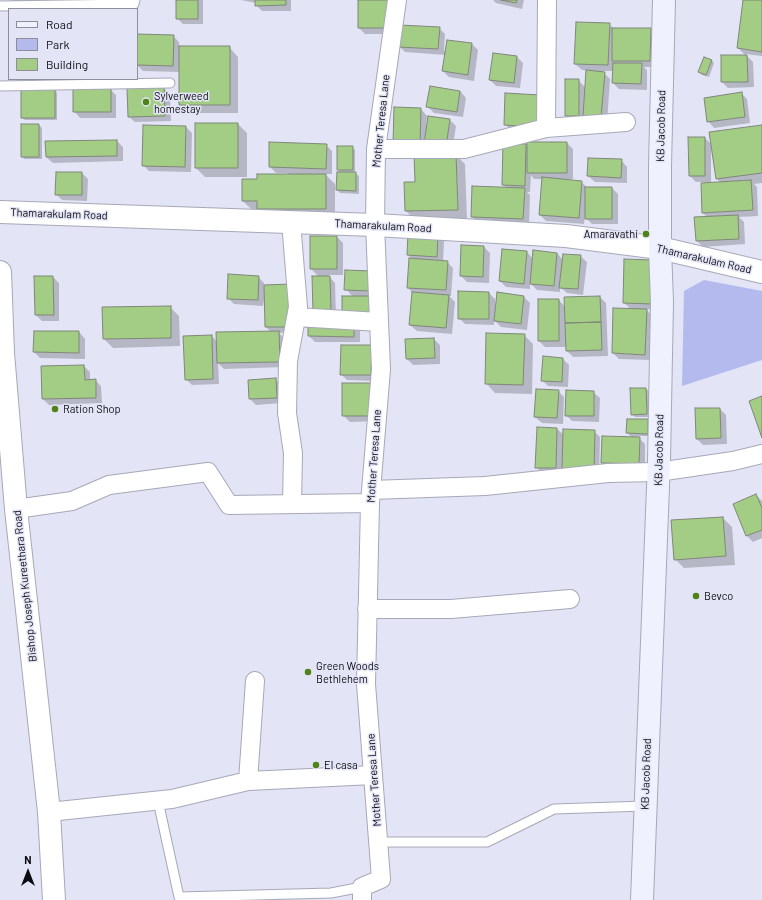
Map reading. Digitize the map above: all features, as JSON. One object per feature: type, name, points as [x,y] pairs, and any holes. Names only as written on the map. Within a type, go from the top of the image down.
[{"type":"main road","name":"KB Jacob Road","points":[[642,900],[658,472],[662,302],[660,248],[660,166],[664,0]]},
{"type":"street","name":"Mother Teresa Lane","points":[[362,894],[381,879],[366,684],[367,609],[370,496],[381,369],[375,225],[376,149],[397,0]]},
{"type":"street","points":[[546,128],[547,0]]},
{"type":"street","points":[[376,149],[464,149],[546,128],[626,122]]},
{"type":"street","name":"Thamarakulam Road","points":[[0,212],[375,225],[566,236],[660,248],[762,272]]},
{"type":"street","points":[[291,222],[298,307],[288,361],[287,414],[293,453],[292,504]]},
{"type":"street","name":"Bishop Joseph Kureethara Road","points":[[0,272],[2,354],[16,509],[49,812],[54,900]]},
{"type":"street","points":[[296,317],[379,322]]},
{"type":"street","points":[[16,509],[72,501],[109,485],[208,472],[229,506],[292,504],[608,473],[658,472],[733,461],[762,454]]},
{"type":"street","points":[[367,609],[451,609],[570,599]]},
{"type":"street","points":[[248,780],[255,681]]},
{"type":"street","points":[[49,812],[172,800],[248,780],[373,775]]},
{"type":"lane","points":[[0,6],[134,4],[135,0]]},
{"type":"lane","points":[[0,86],[170,83]]},
{"type":"lane","points":[[158,801],[179,897],[331,893],[362,894]]},
{"type":"lane","points":[[378,842],[487,842],[554,810],[645,806]]},
{"type":"green space","points":[[704,280],[762,291],[762,360],[682,386],[684,291]]},
{"type":"building","points":[[176,0],[198,0],[198,19],[176,19]]},
{"type":"building","points":[[255,0],[286,0],[286,5],[255,6]]},
{"type":"building","points":[[358,0],[391,0],[391,28],[358,28]]},
{"type":"building","points":[[501,0],[517,0],[516,3]]},
{"type":"building","points":[[743,0],[762,0],[762,52],[737,48]]},
{"type":"building","points":[[576,22],[610,23],[608,65],[574,64]]},
{"type":"building","points":[[399,25],[440,27],[438,49],[398,47]]},
{"type":"building","points":[[612,28],[651,28],[650,61],[612,61]]},
{"type":"building","points":[[138,34],[174,35],[173,66],[138,65]]},
{"type":"building","points":[[447,40],[472,43],[468,75],[442,71]]},
{"type":"building","points":[[179,46],[230,46],[230,105],[179,105]]},
{"type":"building","points":[[493,53],[517,56],[514,83],[489,80]]},
{"type":"building","points":[[721,55],[747,55],[748,82],[721,82]]},
{"type":"building","points":[[704,57],[712,60],[706,75],[698,72]]},
{"type":"building","points":[[613,63],[642,63],[641,84],[612,83]]},
{"type":"building","points":[[586,70],[605,72],[601,117],[583,116]]},
{"type":"building","points":[[565,79],[579,79],[579,116],[565,116]]},
{"type":"building","points":[[430,86],[460,91],[457,112],[426,107]]},
{"type":"building","name":"Sylverweed homestay","points":[[164,87],[165,116],[128,117],[127,88]]},
{"type":"building","points":[[73,88],[111,88],[111,112],[73,112]]},
{"type":"building","points":[[21,89],[55,89],[55,118],[21,118]]},
{"type":"building","points":[[742,92],[745,117],[707,122],[704,98]]},
{"type":"building","points":[[505,93],[540,95],[539,127],[504,125]]},
{"type":"building","points":[[394,107],[421,108],[420,145],[393,144]]},
{"type":"building","points":[[428,116],[450,119],[446,147],[424,144]]},
{"type":"building","points":[[195,123],[238,123],[238,168],[195,168]]},
{"type":"building","points":[[21,124],[39,124],[39,157],[21,157]]},
{"type":"building","points":[[143,125],[186,126],[185,167],[142,166]]},
{"type":"building","points":[[762,125],[762,173],[716,179],[709,132]]},
{"type":"building","points":[[688,137],[705,137],[705,176],[689,176]]},
{"type":"building","points":[[117,140],[117,156],[46,157],[45,141]]},
{"type":"building","points":[[269,142],[327,144],[326,169],[269,167]]},
{"type":"building","points":[[527,142],[567,142],[567,173],[527,173]]},
{"type":"building","points":[[503,143],[526,144],[525,186],[502,185]]},
{"type":"building","points":[[337,146],[353,146],[353,170],[337,170]]},
{"type":"building","points":[[456,154],[458,210],[405,211],[404,182],[415,182],[414,155]]},
{"type":"building","points":[[588,158],[622,159],[621,178],[587,176]]},
{"type":"building","points":[[56,172],[82,172],[82,195],[55,195]]},
{"type":"building","points":[[337,172],[356,172],[356,191],[336,190]]},
{"type":"building","points":[[257,174],[326,174],[326,209],[257,209],[257,201],[242,201],[242,179],[257,179]]},
{"type":"building","points":[[542,177],[582,181],[579,218],[539,215]]},
{"type":"building","points":[[751,180],[753,210],[702,213],[701,183]]},
{"type":"building","points":[[472,186],[525,188],[523,219],[471,217]]},
{"type":"building","points":[[585,187],[612,187],[612,219],[585,219]]},
{"type":"building","points":[[738,215],[739,239],[696,241],[694,217]]},
{"type":"building","points":[[408,232],[438,234],[437,257],[407,255]]},
{"type":"building","points":[[310,236],[337,236],[337,269],[310,269]]},
{"type":"building","points":[[461,245],[484,246],[483,277],[460,276]]},
{"type":"building","points":[[502,249],[527,251],[524,284],[499,281]]},
{"type":"building","points":[[533,250],[557,253],[554,286],[530,284]]},
{"type":"building","points":[[563,254],[581,255],[578,289],[559,288]]},
{"type":"building","points":[[409,258],[448,261],[446,290],[407,288]]},
{"type":"building","points":[[624,259],[652,260],[652,304],[623,303]]},
{"type":"building","points":[[345,270],[372,271],[371,291],[344,290]]},
{"type":"building","points":[[228,274],[259,276],[258,300],[227,299]]},
{"type":"building","points":[[34,276],[53,276],[54,315],[35,315]]},
{"type":"building","points":[[312,276],[330,276],[331,311],[313,312]]},
{"type":"building","points":[[290,284],[292,327],[265,327],[264,285]]},
{"type":"building","points":[[458,291],[489,292],[489,319],[458,319]]},
{"type":"building","points":[[412,292],[449,295],[446,328],[409,325]]},
{"type":"building","points":[[497,292],[524,296],[521,324],[494,321]]},
{"type":"building","points":[[342,296],[370,296],[370,318],[342,318]]},
{"type":"building","points":[[600,296],[601,322],[565,323],[564,297]]},
{"type":"building","points":[[538,299],[559,299],[559,341],[538,341]]},
{"type":"building","points":[[171,306],[171,338],[103,339],[102,307]]},
{"type":"building","points":[[613,308],[647,309],[645,355],[612,353]]},
{"type":"building","points":[[601,322],[602,350],[566,351],[565,323]]},
{"type":"building","points":[[308,323],[354,323],[354,337],[308,336]]},
{"type":"building","points":[[34,331],[79,331],[79,353],[33,352]]},
{"type":"building","points":[[279,331],[280,362],[217,363],[216,332]]},
{"type":"building","points":[[486,333],[525,334],[523,385],[485,384]]},
{"type":"building","points":[[212,335],[213,379],[185,380],[183,336]]},
{"type":"building","points":[[434,338],[435,358],[406,359],[405,339]]},
{"type":"building","points":[[341,345],[372,345],[371,375],[340,375]]},
{"type":"building","points":[[543,356],[563,358],[562,382],[541,381]]},
{"type":"building","points":[[84,365],[85,380],[96,379],[96,398],[42,399],[41,366]]},
{"type":"building","points":[[276,378],[277,398],[249,399],[248,380]]},
{"type":"building","points":[[342,383],[374,383],[374,416],[342,416]]},
{"type":"building","points":[[630,388],[646,388],[647,414],[631,415]]},
{"type":"building","points":[[536,389],[559,390],[557,418],[534,417]]},
{"type":"building","points":[[566,390],[594,391],[594,416],[565,416]]},
{"type":"building","points":[[762,396],[762,438],[749,401]]},
{"type":"building","points":[[695,408],[720,408],[721,438],[696,439]]},
{"type":"building","points":[[627,419],[648,419],[648,434],[626,433]]},
{"type":"building","points":[[537,427],[557,428],[556,468],[535,468]]},
{"type":"building","points":[[563,429],[595,430],[594,471],[562,470]]},
{"type":"building","points":[[602,436],[640,437],[639,464],[601,463]]},
{"type":"building","points":[[756,494],[762,508],[762,530],[746,536],[733,504]]},
{"type":"building","points":[[723,517],[726,556],[674,560],[671,520]]},
{"type":"place","name":"Sylverweed homestay","points":[[146,102]]},
{"type":"place","name":"Amaravathi","points":[[646,234]]},
{"type":"place","name":"Ration Shop","points":[[55,409]]},
{"type":"place","name":"Bevco","points":[[696,596]]},
{"type":"place","name":"Green Woods Bethlehem","points":[[308,672]]},
{"type":"place","name":"El casa","points":[[316,765]]}]
